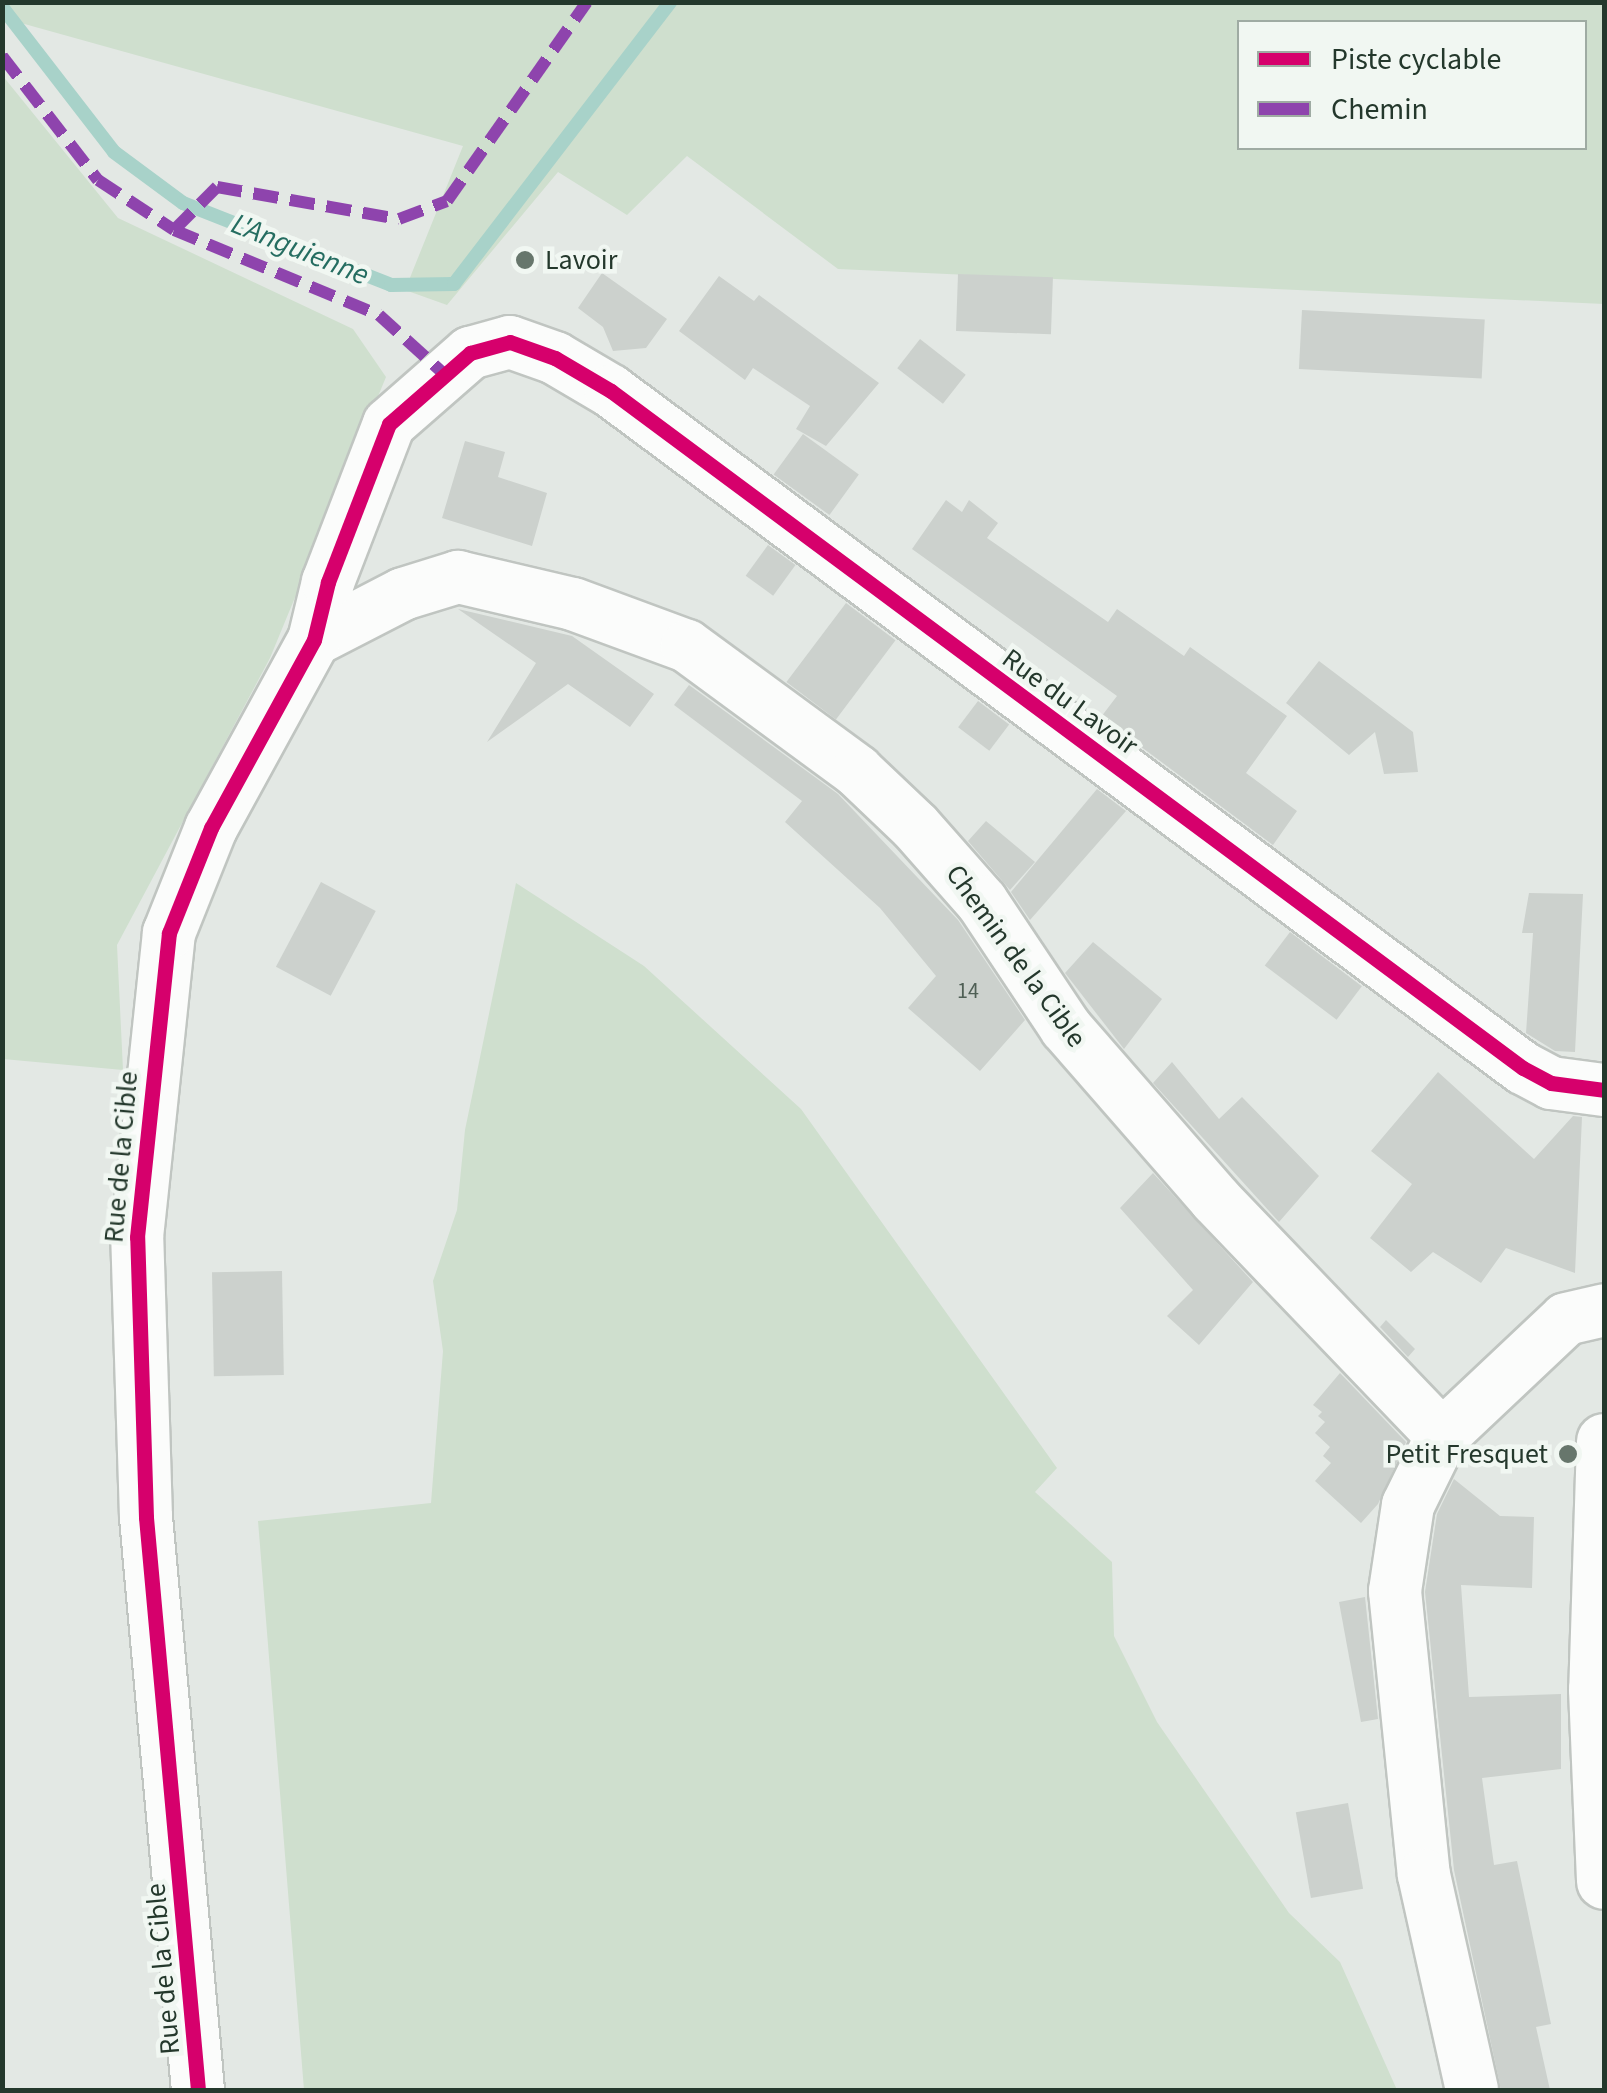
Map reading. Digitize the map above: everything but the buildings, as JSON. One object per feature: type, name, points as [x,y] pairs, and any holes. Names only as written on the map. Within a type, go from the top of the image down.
[{"type":"street","name":"Rue de la Cible","points":[[198,2090],[146,1517],[136,1237],[169,933],[211,828],[314,640],[328,582],[389,424],[470,353],[510,342]]},
{"type":"street","name":"Rue du Lavoir","points":[[510,342],[556,358],[611,391],[1524,1068],[1551,1083],[1604,1090]]},
{"type":"street","name":"Chemin de la Cible","points":[[314,640],[403,594],[458,577],[574,604],[687,646],[856,771],[915,826],[982,902],[1066,1028],[1216,1199],[1442,1436]]},
{"type":"street","points":[[1472,2090],[1424,1875],[1395,1591],[1408,1504],[1442,1436],[1566,1319],[1604,1310]]},
{"type":"street","points":[[1604,1441],[1596,1689],[1604,1881]]},
{"type":"green space","points":[[2,3],[1604,3],[1604,304],[838,269],[687,156],[627,215],[558,172],[447,305],[405,290],[463,146],[3,18]]},
{"type":"green space","points":[[2,75],[118,218],[353,329],[386,377],[270,658],[117,945],[123,1070],[3,1059]]},
{"type":"green space","points":[[516,883],[644,966],[801,1109],[1057,1468],[1035,1492],[1112,1562],[1114,1636],[1157,1722],[1289,1913],[1340,1962],[1397,2090],[304,2090],[258,1521],[431,1503],[443,1351],[433,1281],[457,1210],[465,1130]]},
{"type":"waterway","name":"L'Anguienne","points":[[2,7],[114,152],[183,203],[391,285],[454,284],[670,2]]},
{"type":"marked path","points":[[174,230],[217,187],[399,219],[447,201],[587,2]]},
{"type":"marked path","points":[[2,56],[98,180],[174,230],[379,315],[443,373]]},
{"type":"cycle path","points":[[198,2090],[146,1517],[137,1237],[169,933],[211,828],[314,640],[328,582],[389,424],[470,353],[510,342],[555,358],[611,391],[1523,1068],[1551,1083],[1604,1090]]},
{"type":"place","name":"Lavoir","points":[[525,260]]},
{"type":"place","name":"Petit Fresquet","points":[[1568,1454]]}]
